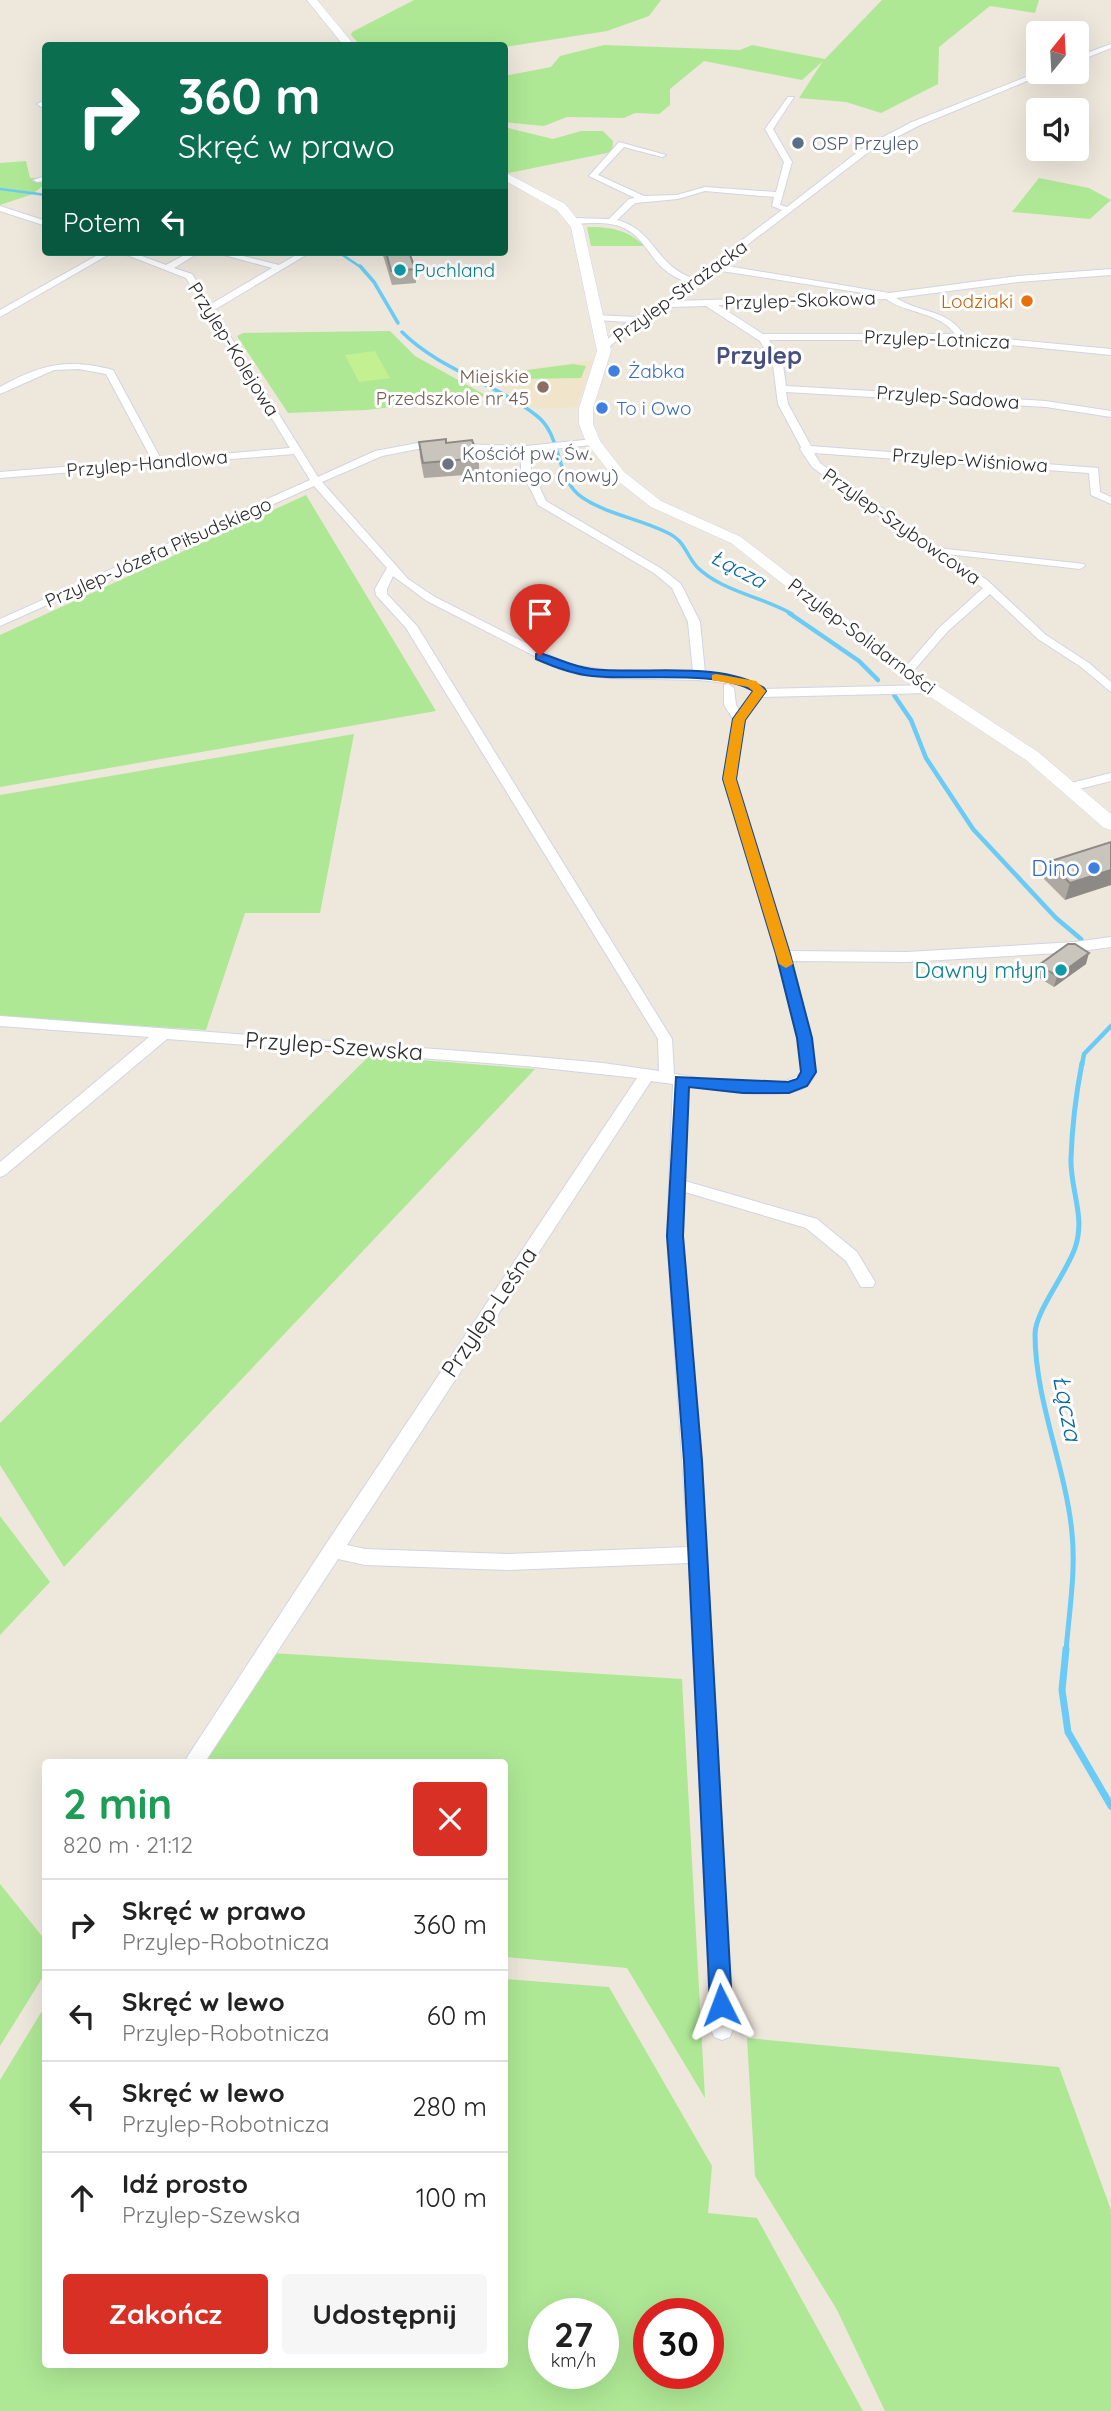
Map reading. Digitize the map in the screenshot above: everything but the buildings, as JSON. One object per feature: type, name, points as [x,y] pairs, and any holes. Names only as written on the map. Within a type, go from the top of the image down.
[{"type":"main road","points":[[312,0],[348,42]]},
{"type":"main road","points":[[508,177],[556,204],[574,221]]},
{"type":"main road","name":"Przylep-Solidarności","points":[[574,221],[604,347],[602,364],[584,416],[593,442],[629,486],[656,504],[736,540],[906,673],[1014,743],[1071,787],[1111,824]]},
{"type":"street","points":[[1089,55],[1111,46]]},
{"type":"street","name":"Przylep-Strażacka","points":[[604,347],[637,320],[671,300],[715,267],[838,170],[879,143],[915,124],[1026,80]]},
{"type":"street","points":[[789,210],[776,206],[788,162],[769,129],[791,99]]},
{"type":"street","points":[[643,198],[593,176],[622,144],[662,155]]},
{"type":"street","points":[[611,222],[632,201],[643,198],[678,197],[705,189],[779,195]]},
{"type":"street","points":[[0,208],[42,223]]},
{"type":"street","points":[[574,221],[611,222],[632,229],[668,272],[694,282]]},
{"type":"street","points":[[0,314],[102,256]]},
{"type":"street","name":"Przylep-Kolejowa","points":[[135,256],[189,276],[264,394],[294,451],[316,482]]},
{"type":"street","points":[[169,267],[189,256]]},
{"type":"street","points":[[233,256],[281,268]]},
{"type":"street","points":[[209,309],[300,256]]},
{"type":"street","points":[[715,267],[841,286],[890,297]]},
{"type":"street","name":"Przylep-Skokowa","points":[[671,300],[694,303],[839,301],[890,297],[1018,279],[1111,272]]},
{"type":"street","points":[[839,301],[846,292],[841,286]]},
{"type":"street","name":"Przylep-Skokowa","points":[[890,297],[900,304],[946,318],[956,326],[961,337]]},
{"type":"street","points":[[708,303],[763,337]]},
{"type":"street","points":[[598,317],[637,320]]},
{"type":"street","name":"Przylep-Lotnicza","points":[[763,337],[961,337],[1111,352]]},
{"type":"street","name":"Przylep-Szybowcowa","points":[[763,337],[778,365],[783,404],[805,449],[822,470],[990,588],[944,629],[906,673]]},
{"type":"street","points":[[0,391],[32,372],[52,367],[73,365],[110,372],[158,462]]},
{"type":"street","name":"Przylep-Sadowa","points":[[783,389],[1046,404],[1111,414]]},
{"type":"street","name":"Przylep-Józefa Piłsudskiego","points":[[0,623],[360,460],[400,448],[526,449],[593,442]]},
{"type":"street","points":[[526,449],[526,469],[542,503],[658,571],[677,586],[694,622],[699,676]]},
{"type":"street","name":"Przylep-Wiśniowa","points":[[805,449],[1094,470],[1095,493],[1111,501]]},
{"type":"street","name":"Przylep-Handlowa","points":[[0,475],[294,451]]},
{"type":"street","points":[[316,482],[392,568],[431,600],[540,656],[579,671],[715,678],[732,689],[740,700],[757,692]]},
{"type":"street","points":[[934,549],[1080,566]]},
{"type":"street","points":[[392,568],[381,589],[382,594],[411,626],[666,1039],[674,1079],[675,1236],[693,1461],[722,2029]]},
{"type":"street","points":[[990,588],[1042,637],[1085,665],[1111,688]]},
{"type":"street","points":[[732,689],[757,692],[929,689]]},
{"type":"street","points":[[732,689],[730,705],[739,719]]},
{"type":"street","points":[[757,692],[739,719],[729,779],[783,954],[793,957],[903,957],[1075,947],[1111,942]]},
{"type":"street","points":[[1071,787],[1111,777]]},
{"type":"street","name":"Przylep-Szewska","points":[[0,1021],[525,1061],[765,1088],[789,1087],[802,1082],[809,1072],[783,954]]},
{"type":"street","points":[[0,1171],[164,1033]]},
{"type":"street","name":"Przylep-Leśna","points":[[196,1759],[647,1075]]},
{"type":"street","points":[[676,1184],[811,1223],[831,1236],[864,1273],[867,1283]]},
{"type":"street","points":[[332,1550],[365,1558],[507,1562],[696,1555]]},
{"type":"shaded area","name":"Miejskie Przedszkole nr 45","points":[[593,360],[577,407],[533,409],[485,375]]},
{"type":"green space","points":[[414,0],[661,0],[649,16],[607,31],[508,46],[508,42],[357,42],[351,35],[352,32]]},
{"type":"green space","points":[[882,0],[1039,0],[1035,13],[990,6],[939,47],[938,84],[881,113],[846,102],[799,98],[823,61],[802,80],[704,61],[670,89],[670,105],[659,114],[635,113],[624,118],[567,117],[544,126],[508,122],[508,75],[551,67],[560,56],[604,45],[740,50],[752,45],[825,59]]},
{"type":"green space","points":[[508,128],[553,139],[581,131],[603,131],[613,141],[612,152],[509,173]]},
{"type":"green space","points":[[26,161],[30,178],[42,178],[42,186],[35,192],[42,195],[33,194],[0,205],[0,163]]},
{"type":"green space","points":[[1039,178],[1089,188],[1111,200],[1090,219],[1012,212]]},
{"type":"green space","points":[[587,227],[618,230],[644,246],[591,246]]},
{"type":"green space","points":[[390,331],[415,356],[487,396],[366,410],[288,413],[237,336],[243,333]]},
{"type":"green space","points":[[375,351],[390,378],[359,382],[345,355]]},
{"type":"green space","points":[[573,364],[586,366],[581,378],[518,379],[512,372]]},
{"type":"green space","points":[[306,495],[436,711],[0,787],[0,635]]},
{"type":"green space","points":[[354,734],[320,913],[245,913],[206,1030],[0,1017],[0,795]]},
{"type":"green space","points":[[369,1056],[535,1069],[64,1567],[0,1465],[0,1423]]},
{"type":"green space","points":[[0,1516],[50,1582],[0,1635]]},
{"type":"green space","points":[[272,1653],[682,1679],[705,2098],[627,1968],[508,1957],[508,1759],[203,1759]]},
{"type":"green space","points":[[0,1884],[42,1936],[42,1978],[0,2046]]},
{"type":"green space","points":[[508,1979],[609,1987],[712,2166],[708,2213],[757,2218],[863,2411],[0,2411],[0,2080],[42,2011],[42,2368],[508,2368]]},
{"type":"green space","points":[[747,2038],[1059,2067],[1111,2210],[1111,2411],[885,2411],[837,2310],[755,2176]]},
{"type":"waterway","name":"Łącza","points":[[0,189],[42,194]]},
{"type":"waterway","name":"Łącza","points":[[344,256],[361,268]]},
{"type":"waterway","name":"Łącza","points":[[361,268],[374,282],[398,323]]},
{"type":"waterway","name":"Łącza","points":[[402,332],[433,357],[504,394],[537,416],[551,435],[567,480],[583,498],[673,536],[697,567],[707,575],[730,588],[792,614]]},
{"type":"waterway","name":"Łącza","points":[[789,613],[859,661],[878,680]]},
{"type":"waterway","name":"Łącza","points":[[894,695],[911,720],[926,758],[973,829],[1056,918],[1081,939]]},
{"type":"waterway","name":"Łącza","points":[[1082,1065],[1084,1054],[1111,1026]]},
{"type":"waterway","name":"Łącza","points":[[1066,1651],[1073,1577],[1072,1533],[1064,1484],[1040,1384],[1035,1334],[1040,1315],[1071,1258],[1078,1237],[1071,1159],[1082,1063]]},
{"type":"waterway","name":"Łącza","points":[[1066,1649],[1062,1690],[1068,1732],[1111,1806]]},
{"type":"slow traffic","points":[[716,678],[747,682],[760,691],[739,719],[729,779],[786,964]]},
{"type":"place","name":"OSP Przylep","points":[[798,143]]},
{"type":"place","name":"Puchland","points":[[400,270]]},
{"type":"place","name":"Lodziaki","points":[[1027,301]]},
{"type":"place","name":"Żabka","points":[[614,371]]},
{"type":"place","name":"Miejskie Przedszkole nr 45","points":[[543,387]]},
{"type":"place","name":"To i Owo","points":[[602,408]]},
{"type":"place","name":"Kościół pw. Św. Antoniego (nowy)","points":[[448,464]]},
{"type":"place","name":"Dino","points":[[1094,868]]},
{"type":"place","name":"Dawny młyn","points":[[1061,970]]},
{"type":"district","name":"Przylep","points":[[759,356]]},
{"type":"route","points":[[540,656],[564,667],[592,673],[699,676],[747,682],[760,691],[739,719],[729,779],[783,954],[805,1038],[809,1072],[802,1082],[789,1087],[720,1086],[681,1081],[676,1184],[675,1236],[693,1461],[721,2005]]}]
